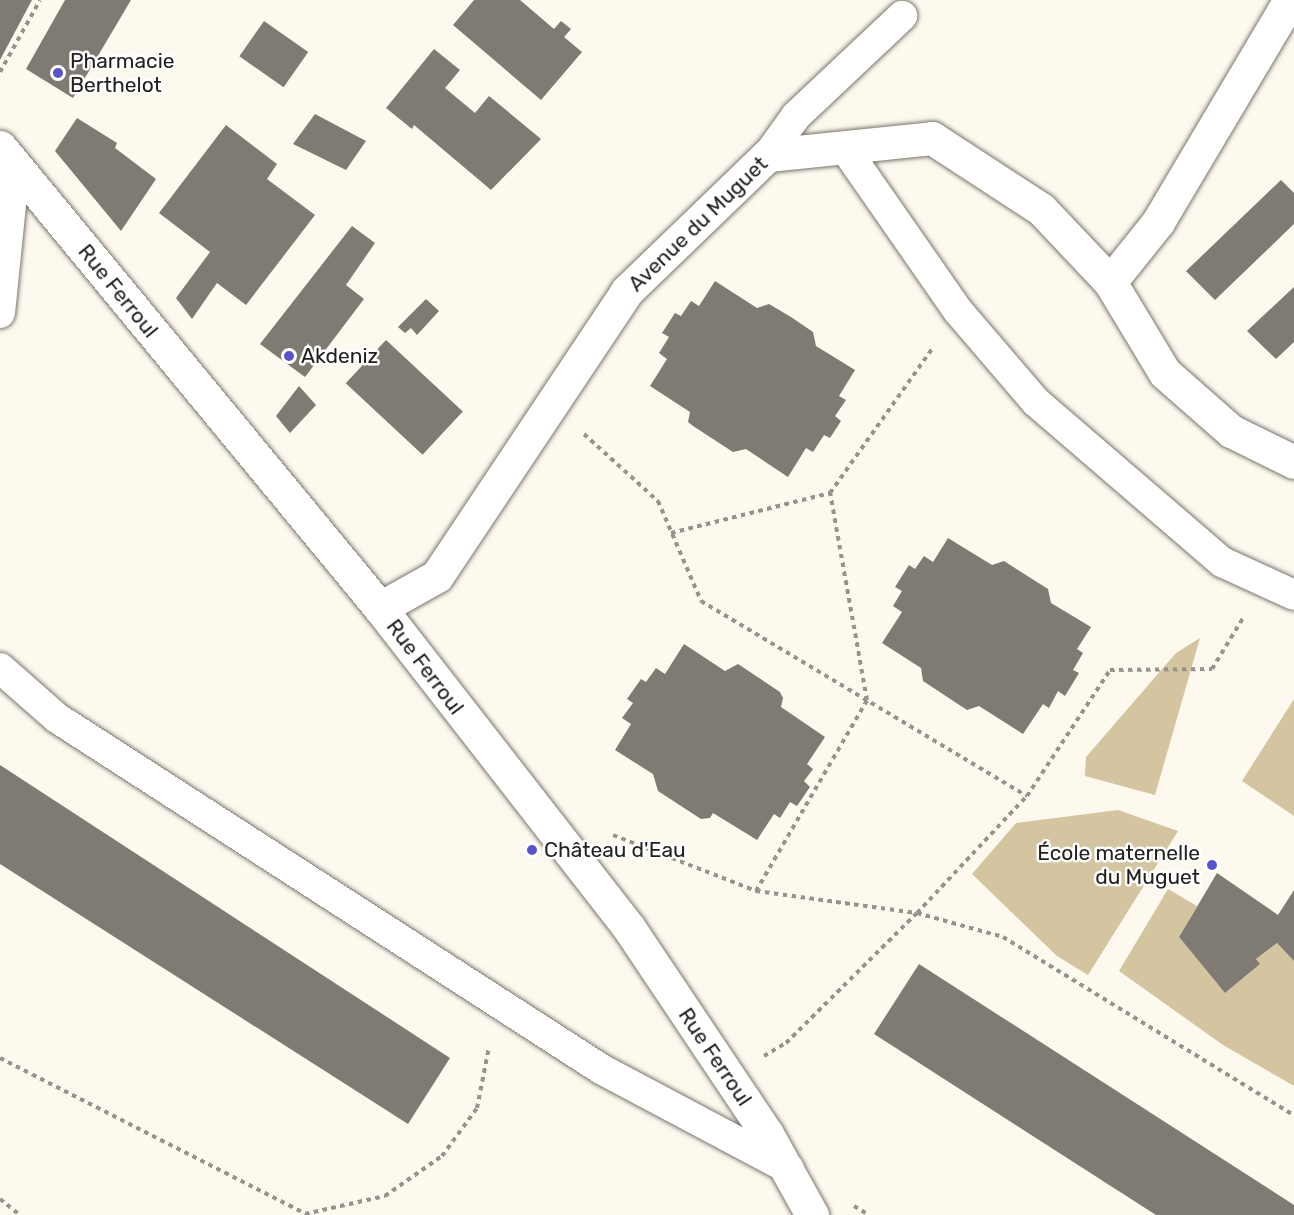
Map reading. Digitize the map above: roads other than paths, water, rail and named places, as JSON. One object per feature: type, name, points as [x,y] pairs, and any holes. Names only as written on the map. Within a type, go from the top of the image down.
[{"type":"street","points":[[1110,282],[1158,222],[1290,0]]},
{"type":"street","name":"Avenue du Muguet","points":[[380,608],[437,576],[627,291],[768,155],[932,138],[1041,209],[1110,282],[1165,373],[1231,431],[1294,462]]},
{"type":"street","name":"Rue Ferroul","points":[[8,156],[380,608],[629,928],[789,1169],[812,1215]]},
{"type":"lane","points":[[768,155],[796,116],[902,16]]},
{"type":"lane","points":[[844,147],[958,311],[1036,402],[1222,562],[1294,594]]},
{"type":"lane","points":[[0,313],[8,156]]},
{"type":"lane","points":[[0,668],[57,718],[601,1069],[789,1169]]},
{"type":"place","name":"Pharmacie Berthelot","points":[[58,73]]},
{"type":"place","name":"Akdeniz","points":[[289,356]]},
{"type":"place","name":"Château d'Eau","points":[[532,850]]},
{"type":"place","name":"École maternelle du Muguet","points":[[1212,865]]}]
